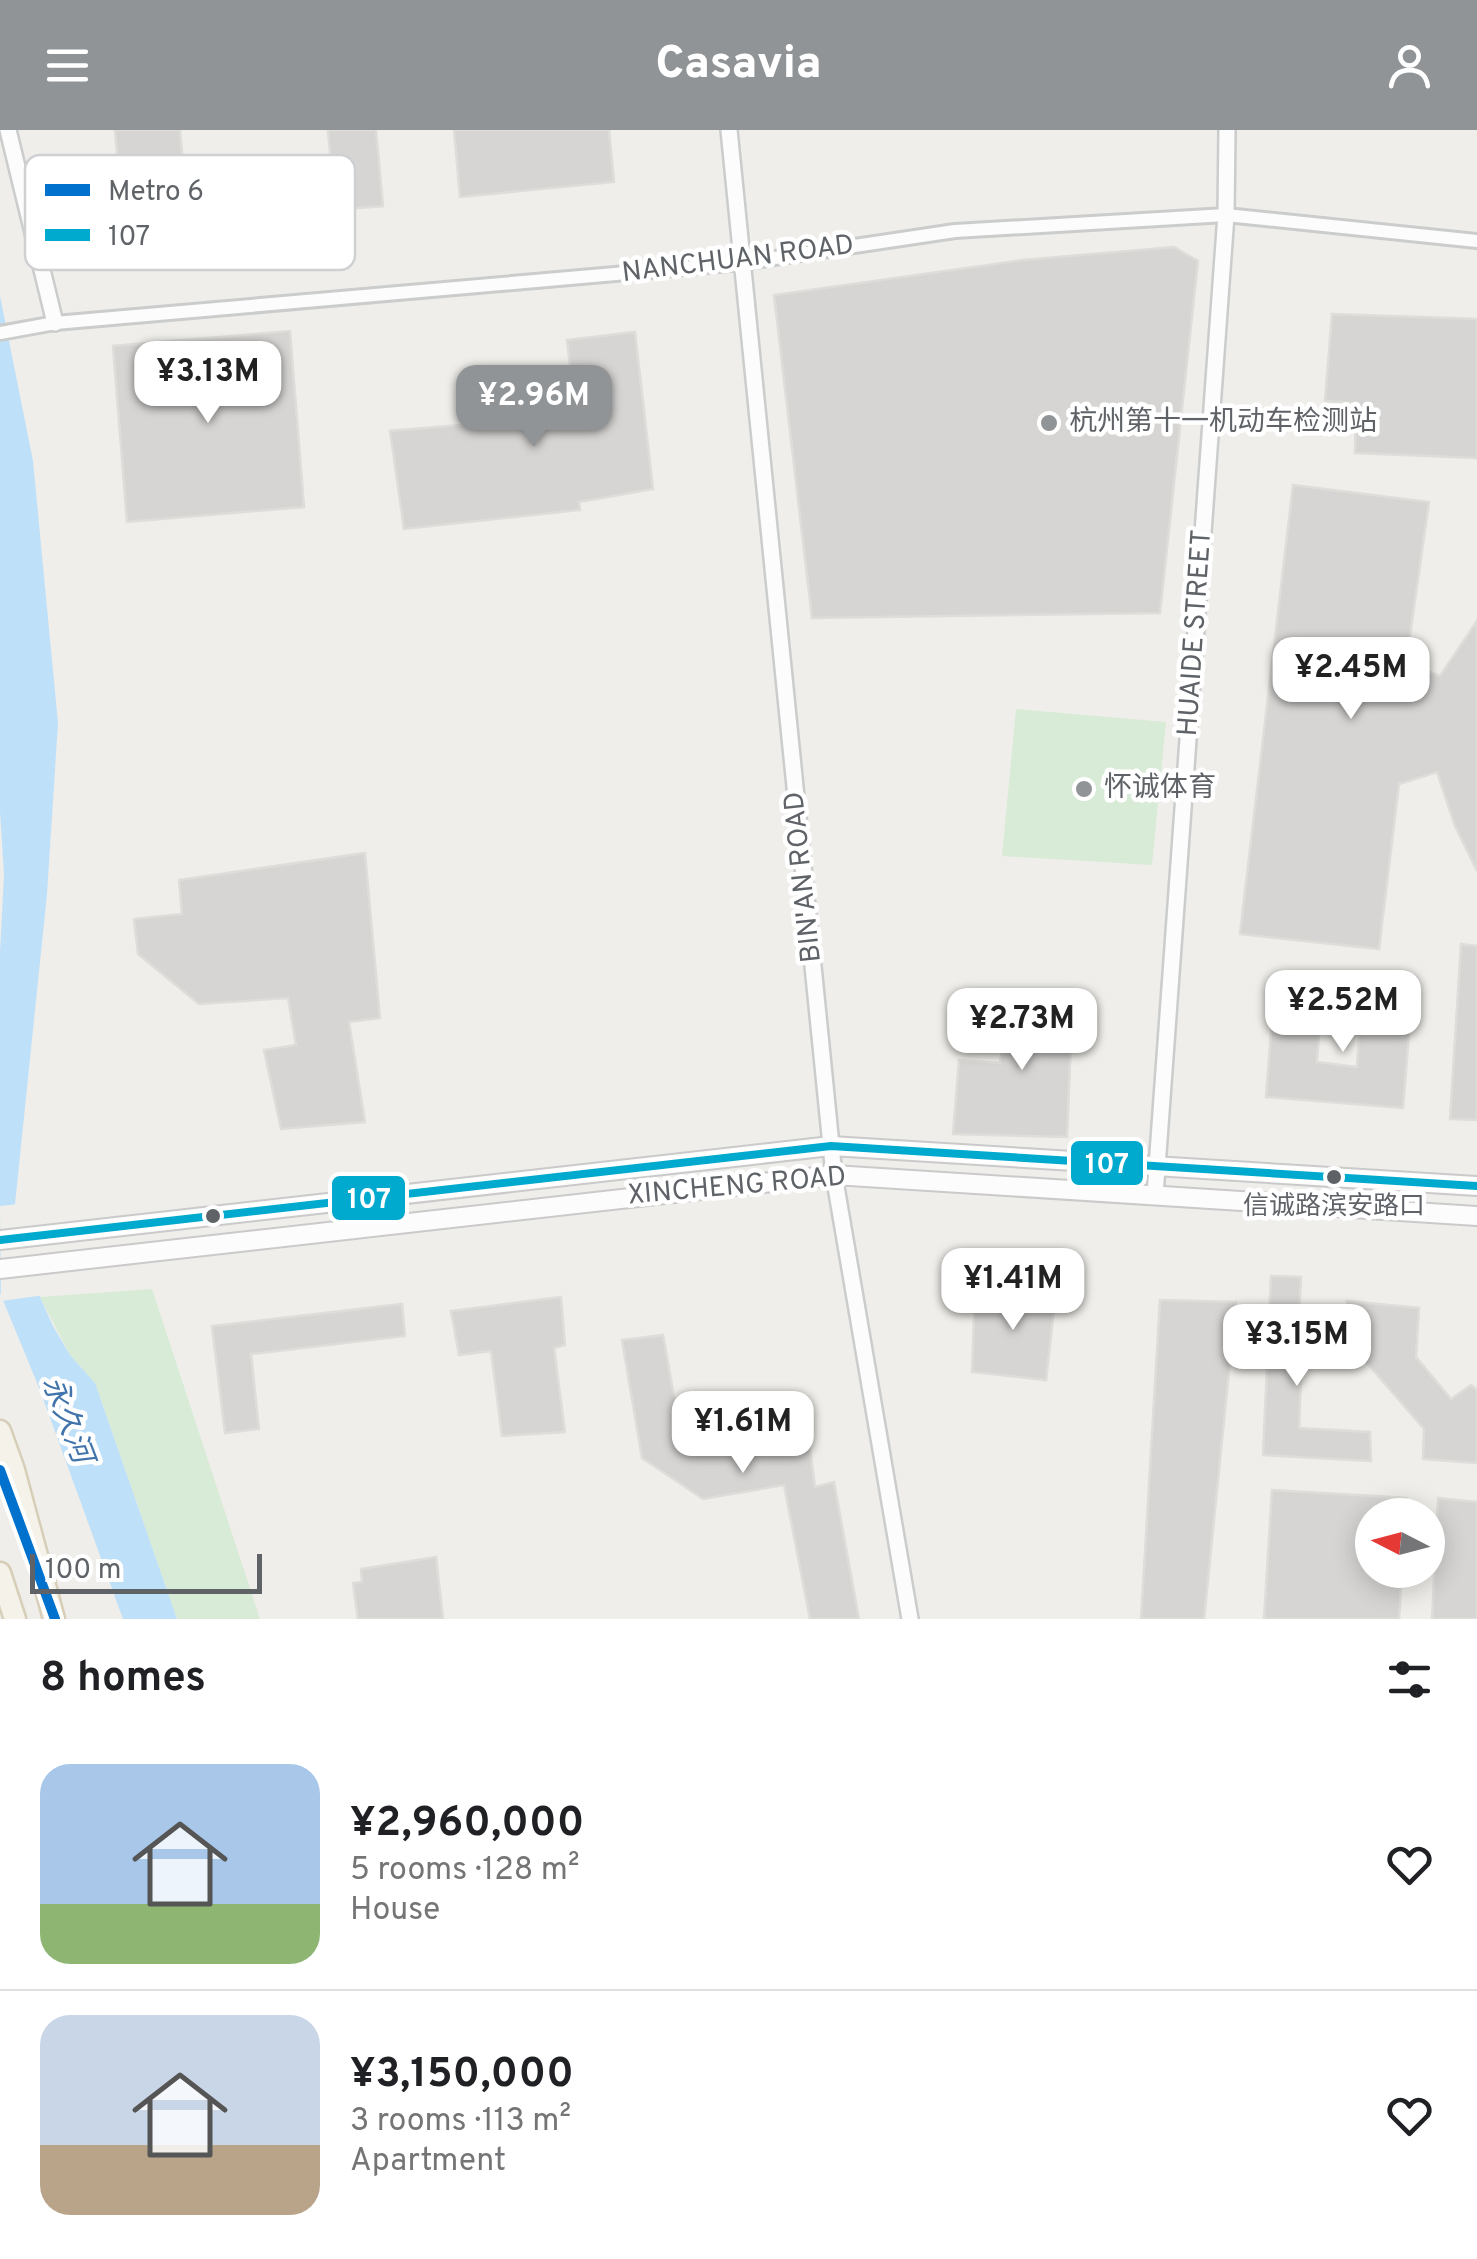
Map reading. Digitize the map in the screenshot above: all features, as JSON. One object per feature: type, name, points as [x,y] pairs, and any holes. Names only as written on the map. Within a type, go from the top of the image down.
[{"type":"main road","name":"XINCHENG ROAD","points":[[0,1240],[831,1146],[1477,1186]]},
{"type":"main road","name":"XINCHENG ROAD","points":[[0,1269],[834,1175],[1477,1216]]},
{"type":"main road","points":[[0,1431],[54,1619]]},
{"type":"main road","points":[[0,1574],[16,1619]]},
{"type":"street","points":[[8,130],[25,201]]},
{"type":"street","name":"BIN'AN ROAD","points":[[729,130],[834,1175],[910,1619]]},
{"type":"street","name":"HUAIDE STREET","points":[[1155,1195],[1226,215],[1227,130]]},
{"type":"street","name":"NANCHUAN ROAD","points":[[0,333],[54,323],[741,263],[955,232],[1226,215],[1477,241]]},
{"type":"street","points":[[41,270],[54,323]]},
{"type":"green space","name":"怀诚体育","points":[[1016,709],[1166,722],[1152,865],[1002,856]]},
{"type":"green space","points":[[152,1289],[260,1619],[177,1619],[95,1383],[70,1355],[40,1297]]},
{"type":"water","name":"永久河","points":[[0,296],[33,461],[58,723],[47,894],[15,1204],[40,1297],[70,1355],[95,1383],[177,1619],[123,1619],[40,1390],[0,1293],[0,952],[4,875],[0,811]]},
{"type":"pier","points":[[19,1204],[45,1295],[1,1301],[0,1206]]},
{"type":"building","points":[[115,130],[180,130],[182,155],[117,155]]},
{"type":"building","points":[[328,130],[376,130],[383,206],[355,208],[355,155],[330,155]]},
{"type":"building","points":[[454,130],[609,130],[614,182],[460,197]]},
{"type":"building","name":"杭州第十一机动车检测站","points":[[1174,247],[1198,261],[1160,613],[812,618],[774,295],[1023,260]]},
{"type":"building","points":[[1332,314],[1477,319],[1477,458],[1355,453],[1356,403],[1325,401]]},
{"type":"building","points":[[290,331],[304,507],[127,522],[113,346]]},
{"type":"building","points":[[635,332],[653,489],[579,502],[580,510],[404,529],[390,431],[576,415],[567,340]]},
{"type":"building","points":[[1293,485],[1429,502],[1406,663],[1440,676],[1477,621],[1477,871],[1455,826],[1437,772],[1399,784],[1379,949],[1240,934]]},
{"type":"building","points":[[365,853],[380,1018],[349,1022],[365,1122],[281,1129],[264,1050],[296,1045],[288,998],[199,1004],[138,954],[134,919],[182,914],[179,880]]},
{"type":"building","points":[[1461,944],[1477,946],[1477,1120],[1450,1119]]},
{"type":"building","points":[[1362,989],[1412,996],[1403,1108],[1266,1097],[1273,1006],[1321,1009],[1317,1062],[1357,1067]]},
{"type":"building","points":[[1008,990],[1073,993],[1067,1137],[953,1134],[959,1060],[1000,1063]]},
{"type":"building","points":[[1271,1276],[1301,1277],[1299,1428],[1370,1432],[1371,1461],[1263,1455]]},
{"type":"building","points":[[975,1290],[1056,1292],[1046,1380],[972,1372]]},
{"type":"building","points":[[561,1297],[565,1345],[554,1348],[565,1432],[502,1436],[491,1351],[459,1355],[451,1311]]},
{"type":"building","points":[[1160,1300],[1236,1302],[1204,1619],[1141,1619]]},
{"type":"building","points":[[1347,1301],[1419,1308],[1416,1357],[1451,1399],[1471,1385],[1477,1390],[1477,1463],[1423,1459],[1424,1429],[1358,1353],[1343,1345]]},
{"type":"building","points":[[402,1304],[405,1336],[251,1354],[259,1429],[225,1433],[212,1326]]},
{"type":"building","points":[[663,1335],[679,1425],[689,1409],[725,1437],[717,1451],[808,1434],[815,1487],[834,1482],[859,1619],[810,1619],[784,1485],[703,1499],[642,1458],[622,1340]]},
{"type":"building","points":[[1272,1490],[1407,1498],[1355,1498],[1355,1588],[1401,1588],[1399,1619],[1264,1619]]},
{"type":"building","points":[[1445,1499],[1477,1502],[1477,1619],[1432,1619],[1434,1588],[1445,1588]]},
{"type":"building","points":[[436,1557],[443,1619],[358,1619],[353,1583],[362,1582],[361,1569]]},
{"type":"metro line","name":"6","points":[[0,1470],[55,1619]]},
{"type":"transit line","name":"107","points":[[0,1240],[831,1146],[1477,1186]]},
{"type":"place","name":"杭州第十一机动车检测站","points":[[1049,423]]},
{"type":"place","name":"怀诚体育","points":[[1084,789]]},
{"type":"place","name":"信诚路滨安路口","points":[[1334,1177]]}]
